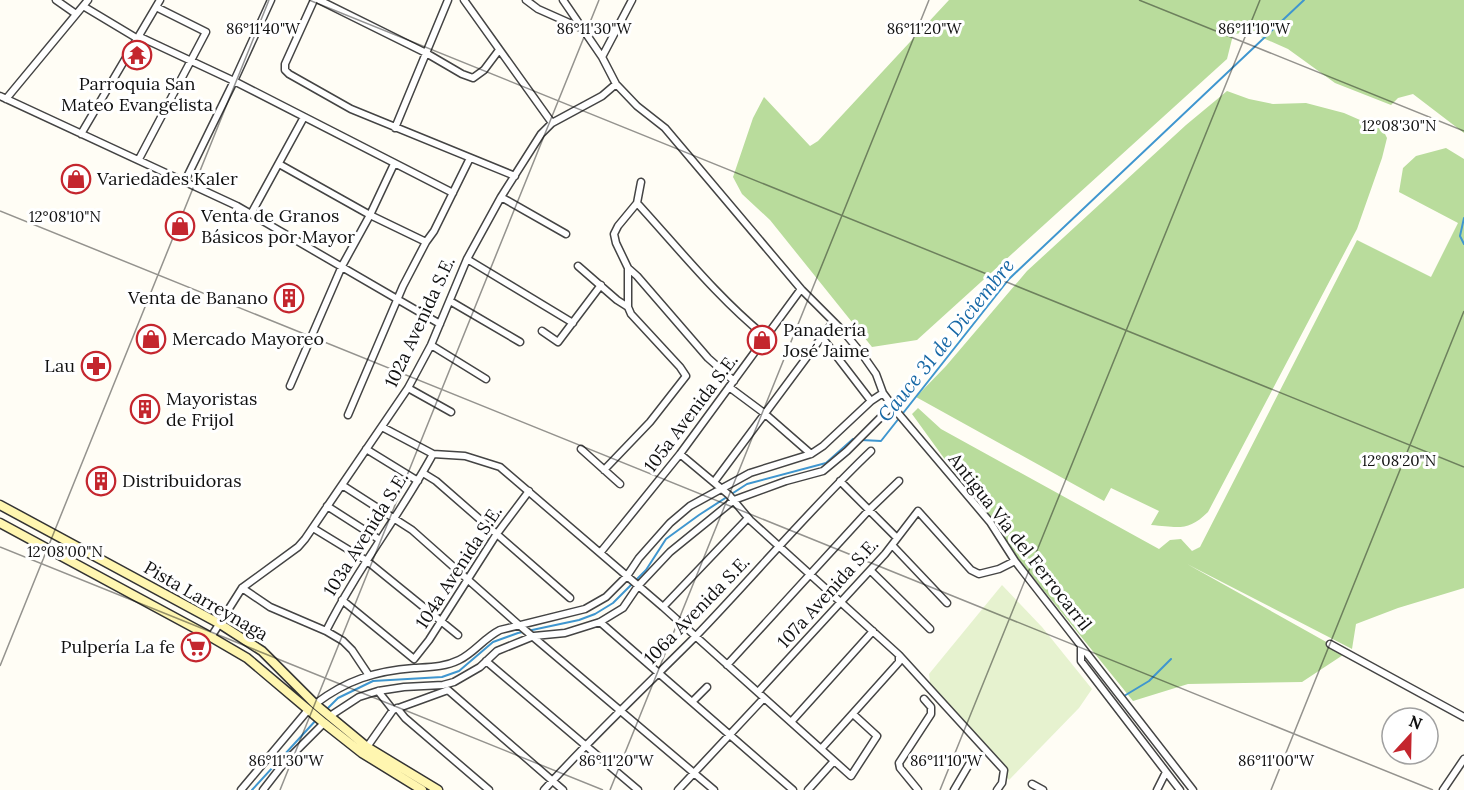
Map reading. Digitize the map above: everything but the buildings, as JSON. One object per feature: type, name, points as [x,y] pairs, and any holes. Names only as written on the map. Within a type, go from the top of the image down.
[{"type":"main road","name":"Pista Larreynaga","points":[[0,505],[220,624],[262,651],[312,708]]},
{"type":"main road","name":"Pista Larreynaga","points":[[0,523],[247,658],[326,719],[438,790]]},
{"type":"main road","name":"Pista Larreynaga","points":[[326,719],[362,753],[422,790]]},
{"type":"street","points":[[56,0],[76,14]]},
{"type":"street","points":[[81,134],[160,0]]},
{"type":"street","points":[[185,181],[271,0]]},
{"type":"street","points":[[314,0],[285,64],[285,70],[289,75],[395,128],[515,176]]},
{"type":"street","points":[[320,0],[473,78],[484,70],[499,50]]},
{"type":"street","points":[[395,128],[448,0]]},
{"type":"street","points":[[464,0],[552,123]]},
{"type":"street","points":[[526,0],[538,9],[583,29]]},
{"type":"street","points":[[563,0],[602,57],[616,84]]},
{"type":"street","points":[[602,57],[632,0]]},
{"type":"street","points":[[440,324],[251,214],[139,159],[3,98],[86,3],[139,38],[234,81],[453,193]]},
{"type":"street","points":[[139,159],[206,32],[156,7]]},
{"type":"street","name":"102a Avenida S.E.","points":[[211,637],[242,588],[298,547],[408,388],[440,324],[467,259],[501,197],[541,134],[552,123],[602,96],[616,84]]},
{"type":"street","name":"Antigua Vía del Ferrocarril","points":[[616,84],[637,106],[664,128],[801,289],[862,354],[876,374],[891,404],[990,522],[1015,561],[1193,790]]},
{"type":"street","points":[[251,214],[304,117]]},
{"type":"street","points":[[348,415],[403,286],[434,231],[470,158]]},
{"type":"street","points":[[279,164],[370,215],[426,242]]},
{"type":"street","points":[[290,386],[342,266],[394,164]]},
{"type":"street","points":[[641,183],[637,203],[614,234],[628,268],[731,384],[811,454]]},
{"type":"street","points":[[501,197],[566,234]]},
{"type":"street","points":[[637,203],[691,266],[748,323],[766,337]]},
{"type":"street","points":[[467,259],[573,322]]},
{"type":"street","points":[[578,266],[628,307]]},
{"type":"street","points":[[604,470],[650,422],[686,376],[631,314],[628,307],[628,268]]},
{"type":"street","points":[[542,331],[558,342],[601,285]]},
{"type":"street","name":"105a Avenida S.E.","points":[[600,553],[680,454],[801,289]]},
{"type":"street","points":[[450,301],[520,342]]},
{"type":"street","points":[[714,482],[833,322]]},
{"type":"street","points":[[822,336],[871,401]]},
{"type":"street","points":[[430,345],[486,379]]},
{"type":"street","points":[[408,388],[451,412]]},
{"type":"street","points":[[263,790],[284,763],[326,719],[358,698],[378,691],[454,682],[480,667],[497,651],[527,630],[585,609],[606,597],[628,577],[639,558],[670,523],[690,506],[750,473],[811,454],[823,446],[871,401],[884,394]]},
{"type":"street","points":[[241,790],[312,708],[332,691],[368,674],[438,667],[461,660],[488,636],[500,630],[565,633],[600,622],[623,608],[637,585],[670,552],[734,500],[786,481],[823,471],[859,440],[891,404]]},
{"type":"street","points":[[382,427],[432,454],[465,456],[501,467],[663,607],[851,776],[878,736],[853,714]]},
{"type":"street","points":[[366,449],[418,481]]},
{"type":"street","points":[[581,449],[620,484]]},
{"type":"street","name":"106a Avenida S.E.","points":[[544,790],[871,451]]},
{"type":"street","name":"103a Avenida S.E.","points":[[326,631],[342,600],[423,473],[432,454]]},
{"type":"street","points":[[680,454],[721,488],[748,518],[873,632],[1004,770],[1004,777],[997,790]]},
{"type":"street","points":[[423,473],[436,481],[570,598]]},
{"type":"street","points":[[840,481],[897,538]]},
{"type":"street","points":[[727,665],[869,510],[899,481]]},
{"type":"street","points":[[342,485],[412,530],[714,790]]},
{"type":"street","name":"104a Avenida S.E.","points":[[342,600],[414,659],[496,535],[529,491]]},
{"type":"street","points":[[327,506],[380,540]]},
{"type":"street","name":"107a Avenida S.E.","points":[[758,692],[871,571],[918,511],[971,570],[979,574],[999,569],[1015,561]]},
{"type":"street","points":[[663,607],[748,518]]},
{"type":"street","points":[[313,528],[367,561],[458,635]]},
{"type":"street","points":[[892,545],[947,603]]},
{"type":"street","points":[[871,571],[930,629]]},
{"type":"street","points":[[242,588],[270,607],[326,631],[343,641],[368,674]]},
{"type":"street","points":[[600,622],[793,790]]},
{"type":"street","points":[[791,722],[873,632]]},
{"type":"street","points":[[1330,644],[1464,717]]},
{"type":"street","points":[[1081,645],[1081,661],[1180,790]]},
{"type":"street","points":[[821,748],[899,659]]},
{"type":"street","points":[[486,662],[638,790]]},
{"type":"street","points":[[367,747],[395,709],[448,690],[454,682]]},
{"type":"street","points":[[692,702],[707,687]]},
{"type":"street","points":[[448,690],[563,790]]},
{"type":"street","points":[[378,691],[405,718],[489,790]]},
{"type":"street","points":[[678,790],[764,698]]},
{"type":"street","points":[[918,790],[900,768],[899,763],[931,714],[931,707],[924,699]]},
{"type":"street","points":[[1443,790],[1464,759]]},
{"type":"street","points":[[808,790],[834,761]]},
{"type":"street","points":[[954,790],[971,761]]},
{"type":"street","points":[[1157,790],[1166,772]]},
{"type":"street","points":[[1032,784],[1042,790]]},
{"type":"green space","points":[[949,0],[1464,0],[1464,133],[1413,94],[1398,98],[1391,105],[1335,83],[1288,49],[1247,31],[1233,35],[1227,59],[917,340],[872,347],[770,220],[742,194],[733,177],[753,118],[764,97],[810,146],[818,141]]},
{"type":"green space","points":[[1227,91],[1273,104],[1306,103],[1344,113],[1383,130],[1387,138],[1357,229],[1208,512],[1194,523],[1182,527],[1151,525],[1159,511],[1111,488],[1104,501],[916,397],[946,366],[1027,271],[1186,125]]},
{"type":"green space","points":[[1446,148],[1464,159],[1464,588],[1398,608],[1356,624],[1352,649],[1187,564],[1346,653],[1302,682],[1188,684],[1133,701],[1004,541],[912,414],[918,408],[941,429],[1159,549],[1170,540],[1181,539],[1192,551],[1200,547],[1357,240],[1431,277],[1458,223],[1399,192],[1403,168],[1416,156]]},
{"type":"green space","points":[[1002,585],[1042,627],[1092,689],[1079,708],[1009,780],[931,690],[929,674]]},
{"type":"waterway","name":"Cauce 31 de Diciembre","points":[[861,440],[881,441],[1009,279],[1304,0]]},
{"type":"waterway","points":[[1464,218],[1460,236],[1464,244]]},
{"type":"waterway","name":"Cauce 31 de Diciembre","points":[[325,711],[338,698],[373,681],[442,677],[459,671],[493,642],[518,633],[579,620],[595,614],[613,603],[646,570],[666,539],[699,515],[747,484],[826,463],[853,439],[856,439]]},
{"type":"waterway","points":[[1124,696],[1149,681],[1171,659]]},
{"type":"waterway","points":[[252,790],[317,719]]},
{"type":"place","name":"Parroquia San Mateo Evangelista","points":[[137,55]]},
{"type":"place","name":"Variedades Kaler","points":[[76,179]]},
{"type":"place","name":"Venta de Granos Básicos por Mayor","points":[[180,226]]},
{"type":"place","name":"Venta de Banano","points":[[289,298]]},
{"type":"place","name":"Mercado Mayoreo","points":[[151,339]]},
{"type":"place","name":"Panadería José Jaime","points":[[762,340]]},
{"type":"place","name":"Lau","points":[[96,366]]},
{"type":"place","name":"Mayoristas de Frijol","points":[[145,409]]},
{"type":"place","name":"Distribuidoras","points":[[101,481]]},
{"type":"place","name":"Pulpería La fe","points":[[196,647]]}]
